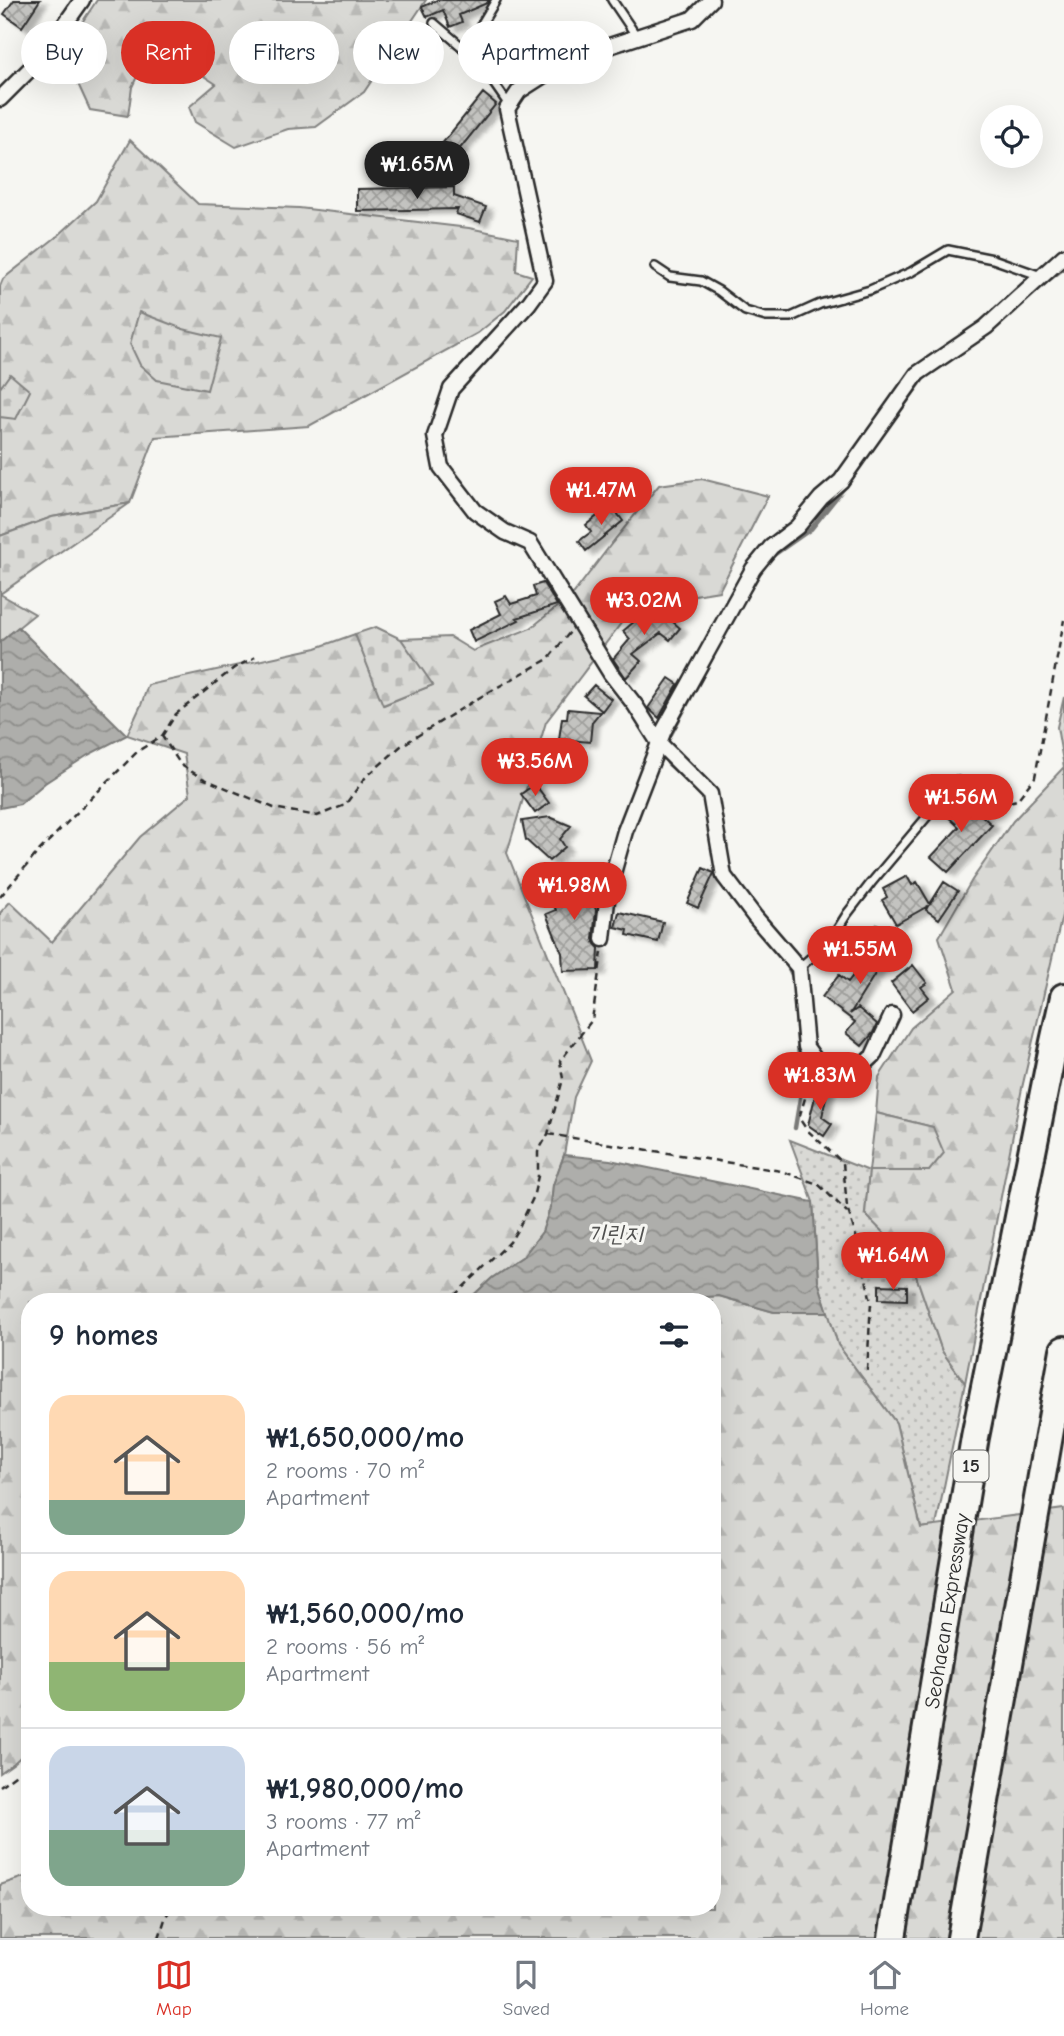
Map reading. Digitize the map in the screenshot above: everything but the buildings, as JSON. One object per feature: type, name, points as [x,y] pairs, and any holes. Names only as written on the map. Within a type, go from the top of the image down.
[{"type":"highway","name":"Seohaean Expressway","points":[[892,1938],[975,1437],[1064,997]]},
{"type":"highway","points":[[961,1938],[1064,1350]]},
{"type":"street","points":[[0,99],[42,57],[82,0]]},
{"type":"street","points":[[711,0],[692,19],[591,52],[544,75],[519,91],[507,109],[545,281],[529,303],[451,389],[435,436],[441,467],[475,511],[505,532],[530,542],[611,674],[659,743],[710,794],[724,876],[799,968],[806,1047],[816,1061],[836,1073],[853,1075],[873,1056],[892,1015]]},
{"type":"street","points":[[603,939],[608,891],[625,831],[664,730],[753,569],[771,547],[797,527],[821,498],[841,481],[917,374],[986,327],[1064,256]]},
{"type":"lane","points":[[483,21],[496,0]]},
{"type":"lane","points":[[612,0],[637,37]]},
{"type":"lane","points":[[444,32],[458,45]]},
{"type":"lane","points":[[494,84],[509,106]]},
{"type":"lane","points":[[656,267],[670,277],[701,281],[746,311],[766,317],[791,317],[820,304],[870,290],[911,272],[948,250],[993,259],[1041,276]]},
{"type":"lane","points":[[799,968],[830,941],[847,914],[957,781],[970,784],[999,804]]},
{"type":"path","points":[[999,804],[1017,800],[1035,777],[1064,620]]},
{"type":"path","points":[[162,736],[181,765],[202,778],[274,808],[317,816],[345,805],[365,778],[401,746],[548,659],[579,622]]},
{"type":"path","points":[[0,897],[38,852],[138,751],[162,736],[176,714],[234,668],[255,657]]},
{"type":"path","points":[[457,1293],[510,1242],[533,1198],[538,1176],[538,1152],[548,1135],[563,1079],[560,1061],[592,1020],[603,939]]},
{"type":"path","points":[[806,1047],[809,1085],[799,1118],[807,1130],[843,1163],[849,1214],[871,1301],[867,1371]]},
{"type":"path","points":[[548,1135],[781,1171],[818,1184],[849,1214]]},
{"type":"path","points":[[0,1786],[21,1771]]},
{"type":"path","points":[[159,1938],[166,1916]]},
{"type":"green space","points":[[97,0],[426,0],[412,21],[353,21],[353,84],[369,84],[364,92],[316,127],[288,129],[236,147],[195,122],[189,107],[216,84],[215,21],[121,21],[121,84],[133,84],[128,116],[90,110],[78,84],[107,84],[107,21],[83,21]]},
{"type":"green space","points":[[130,140],[198,204],[299,208],[469,228],[518,238],[516,271],[532,276],[505,311],[478,333],[309,426],[155,437],[130,503],[52,517],[0,536],[0,286],[3,279],[60,234],[96,201]]},
{"type":"green space","points":[[139,312],[183,329],[221,338],[207,390],[157,380],[140,365],[130,344]]},
{"type":"green space","points":[[10,374],[30,391],[16,419],[0,417],[0,388]]},
{"type":"green space","points":[[702,479],[768,496],[719,591],[635,605],[546,722],[507,853],[591,1061],[574,1097],[564,1155],[553,1185],[551,1205],[542,1232],[522,1258],[492,1278],[476,1293],[21,1293],[21,1756],[0,1773],[0,913],[10,902],[52,942],[140,837],[190,795],[184,754],[127,735],[148,685],[316,648],[355,634],[384,705],[432,685],[401,639],[450,637],[473,651],[531,628],[574,593],[659,485]]},
{"type":"green space","points":[[130,503],[0,594],[0,536],[52,517]]},
{"type":"green space","points":[[0,594],[35,614],[0,642]]},
{"type":"green space","points":[[376,627],[401,639],[433,685],[383,705],[355,634]]},
{"type":"green space","points":[[1064,697],[1064,767],[1057,727]]},
{"type":"green space","points":[[1064,767],[1064,907],[1022,1088],[965,1383],[942,1351],[911,1261],[865,1214],[869,1171],[929,1171],[933,1127],[876,1113],[879,1077],[911,1028],[956,989],[939,937],[972,880],[1013,821]]},
{"type":"green space","points":[[876,1113],[933,1127],[944,1153],[929,1171],[869,1171]]},
{"type":"green space","points":[[790,1140],[869,1171],[865,1214],[911,1261],[942,1351],[965,1383],[936,1526],[921,1528],[896,1423],[838,1345],[818,1281],[813,1202]]},
{"type":"green space","points":[[721,1297],[774,1312],[828,1312],[838,1345],[896,1423],[921,1528],[1064,1509],[1064,1938],[0,1938],[0,1885],[21,1878],[21,1916],[721,1916]]},
{"type":"water","points":[[18,627],[127,735],[88,755],[45,783],[20,804],[0,808],[0,642]]},
{"type":"water","name":"기린지","points":[[564,1155],[610,1160],[813,1202],[818,1281],[828,1312],[774,1312],[721,1297],[721,1293],[476,1293],[492,1278],[522,1258],[542,1232],[551,1205],[553,1185]]},
{"type":"waterway","points":[[1042,285],[1064,268]]},
{"type":"waterway","points":[[899,412],[925,376]]},
{"type":"waterway","points":[[771,557],[811,529],[847,484]]},
{"type":"waterway","points":[[750,589],[763,567]]},
{"type":"waterway","points":[[671,734],[712,658]]},
{"type":"waterway","points":[[668,763],[680,774]]},
{"type":"waterway","points":[[787,964],[795,981]]},
{"type":"waterway","points":[[795,1128],[801,1092],[796,1008]]}]
